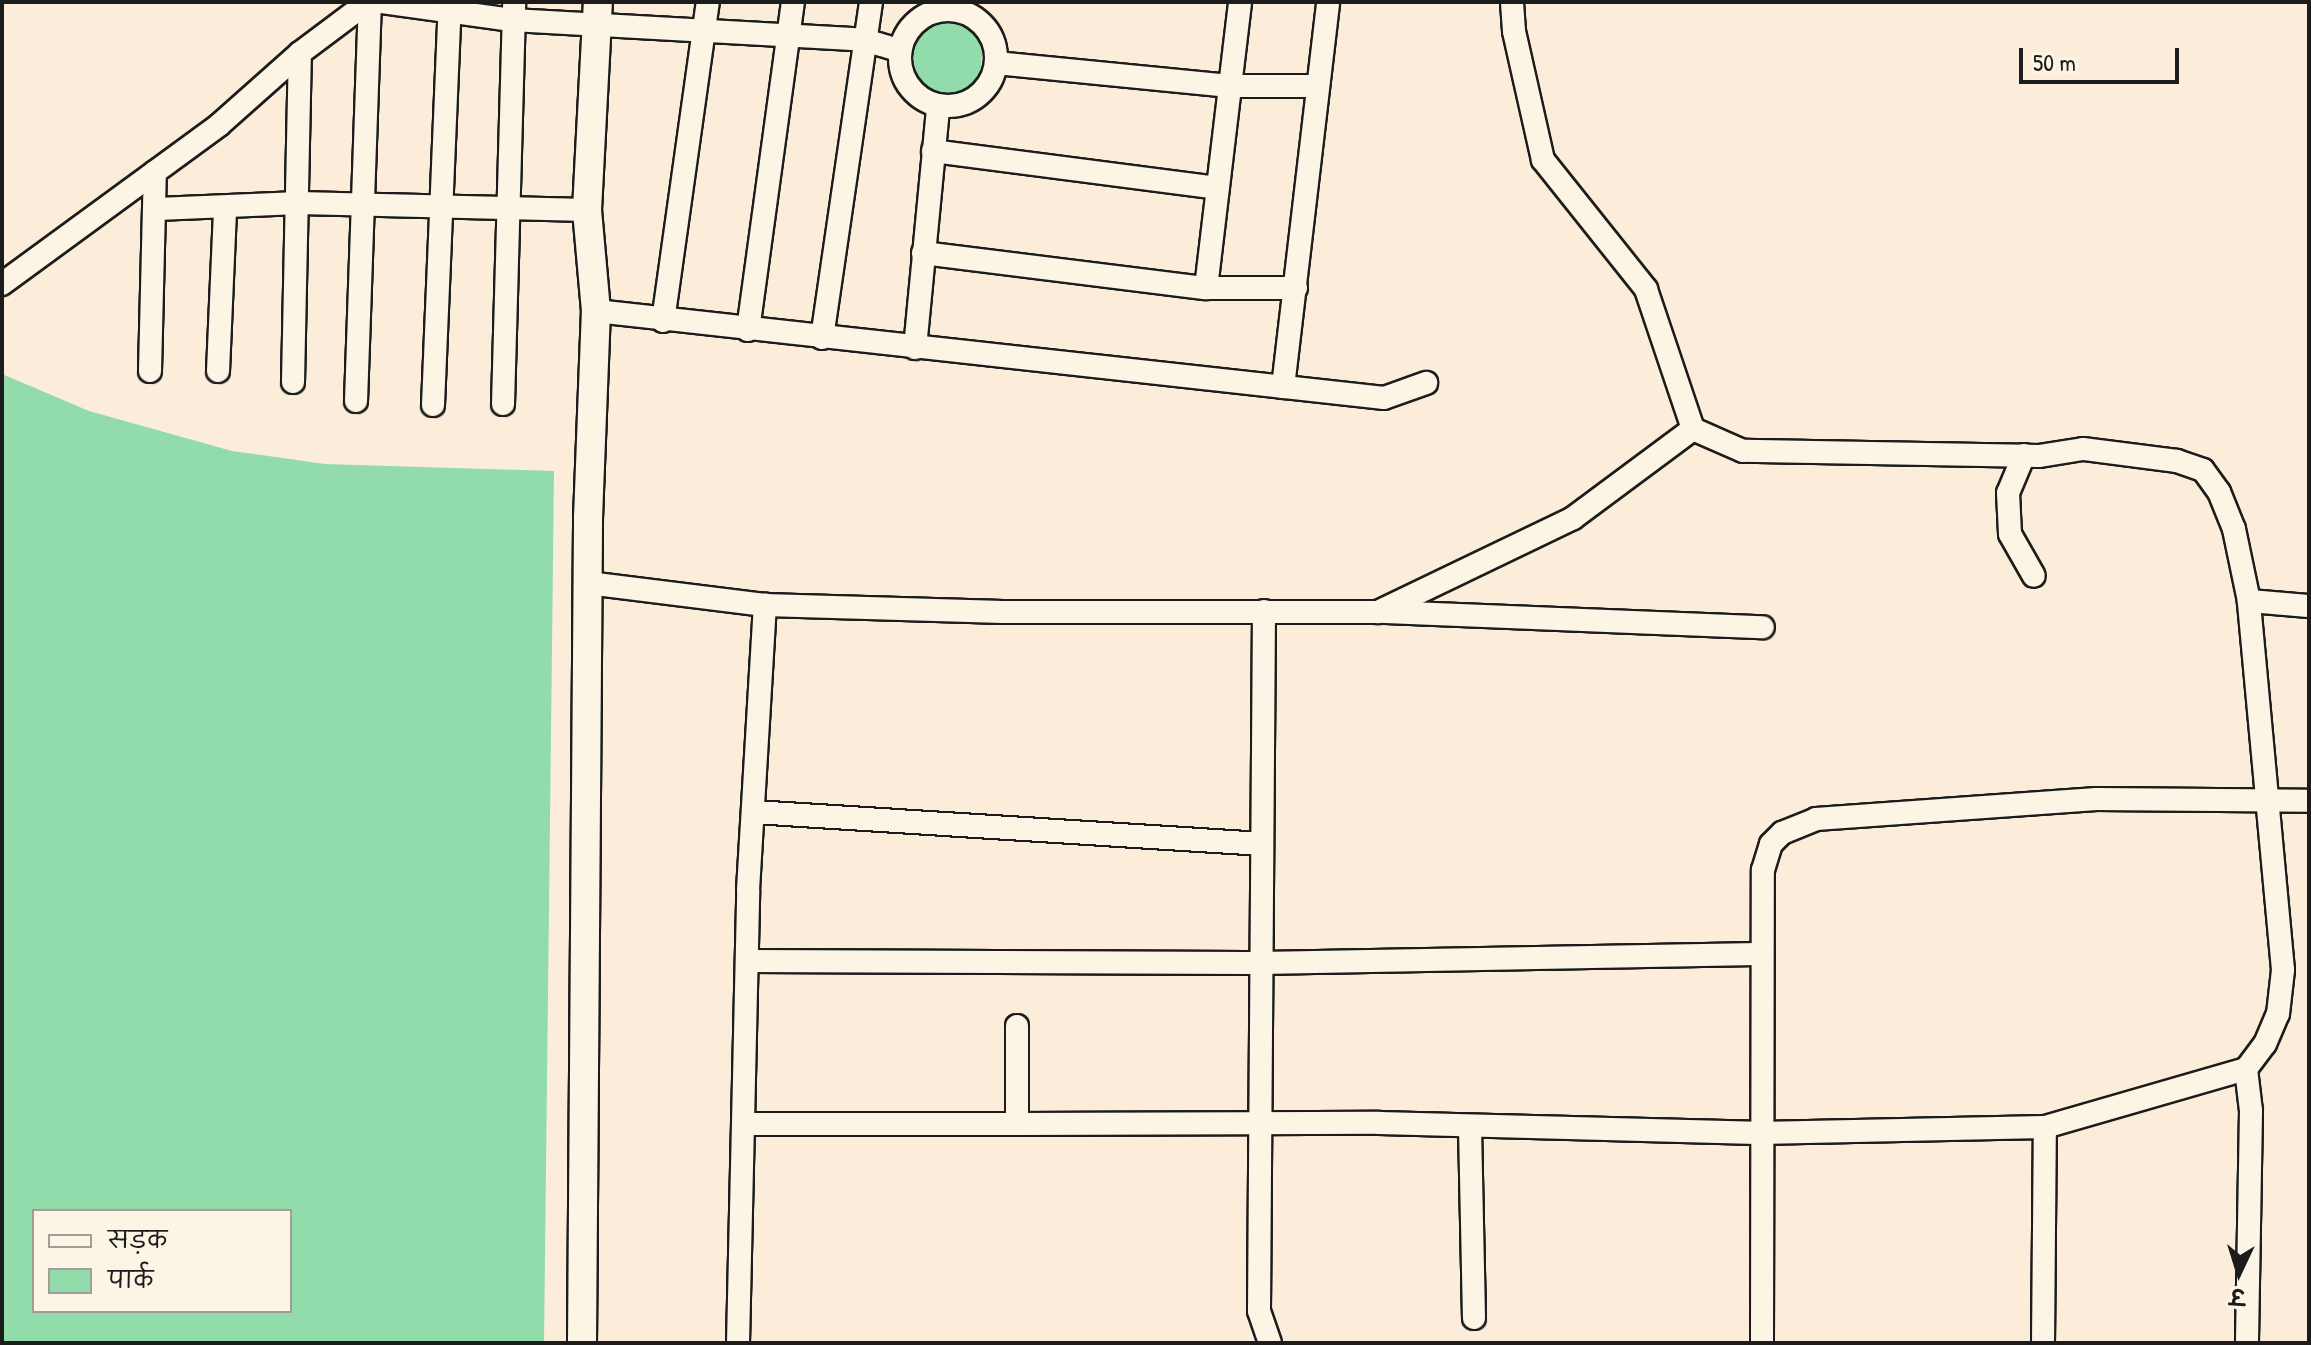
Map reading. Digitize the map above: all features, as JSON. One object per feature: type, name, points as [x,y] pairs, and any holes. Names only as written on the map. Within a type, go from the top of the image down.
[{"type":"street","points":[[2,284],[219,125],[300,53],[369,2]]},
{"type":"street","points":[[356,401],[365,204],[369,2]]},
{"type":"street","points":[[382,2],[513,11],[598,12],[705,27],[865,40],[900,51]]},
{"type":"street","points":[[663,321],[708,2]]},
{"type":"street","points":[[748,330],[793,2]]},
{"type":"street","points":[[822,338],[871,2]]},
{"type":"street","points":[[1206,288],[1240,2]]},
{"type":"street","points":[[1283,387],[1328,2]]},
{"type":"street","points":[[1512,2],[1543,160],[1646,289],[1693,429],[1743,451],[2024,455],[2083,449],[2177,461],[2203,470],[2219,492],[2234,529],[2249,601],[2265,802],[2283,970],[2278,1014],[2246,1069],[2251,1111],[2247,1343]]},
{"type":"street","points":[[433,405],[449,6]]},
{"type":"street","points":[[954,6],[986,27],[996,63],[978,95],[938,107],[910,87],[900,51],[918,19],[954,6]]},
{"type":"street","points":[[503,404],[505,206],[513,11]]},
{"type":"street","points":[[582,1343],[588,583],[596,311],[587,210],[598,12]]},
{"type":"street","points":[[293,382],[300,53]]},
{"type":"street","points":[[996,63],[1230,86],[1318,86]]},
{"type":"street","points":[[915,348],[938,107]]},
{"type":"street","points":[[933,151],[1218,188]]},
{"type":"street","points":[[150,371],[157,209],[155,172]]},
{"type":"street","points":[[157,209],[225,209],[299,203],[587,210]]},
{"type":"street","points":[[218,371],[225,209]]},
{"type":"street","points":[[923,253],[1206,288],[1296,288]]},
{"type":"street","points":[[596,311],[663,321],[1384,398],[1426,383]]},
{"type":"street","points":[[1378,612],[1573,518],[1693,429]]},
{"type":"street","points":[[2024,455],[2008,493],[2010,534],[2034,576]]},
{"type":"street","points":[[588,583],[765,605],[1003,612],[1378,612],[1763,627]]},
{"type":"street","points":[[2249,601],[2309,606]]},
{"type":"street","points":[[738,1343],[748,961],[765,605]]},
{"type":"street","points":[[1264,611],[1259,1311],[1270,1343]]},
{"type":"street","points":[[1762,1343],[1759,1133],[1763,870],[1771,844],[1782,833],[1816,819],[2096,799],[2309,801]]},
{"type":"street","points":[[754,812],[1262,844]]},
{"type":"street","points":[[748,961],[1260,963],[1761,954]]},
{"type":"street","points":[[1017,1026],[1017,1124]]},
{"type":"street","points":[[745,1124],[1258,1125],[1759,1133],[2045,1127],[2246,1069]]},
{"type":"street","points":[[1470,1127],[1474,1318]]},
{"type":"street","points":[[2043,1343],[2045,1127]]},
{"type":"green space","points":[[960,14],[983,42],[980,78],[964,93],[932,95],[915,71],[911,31]]},
{"type":"green space","points":[[2,374],[89,411],[232,451],[325,464],[554,471],[544,1343],[2,1343]]}]
